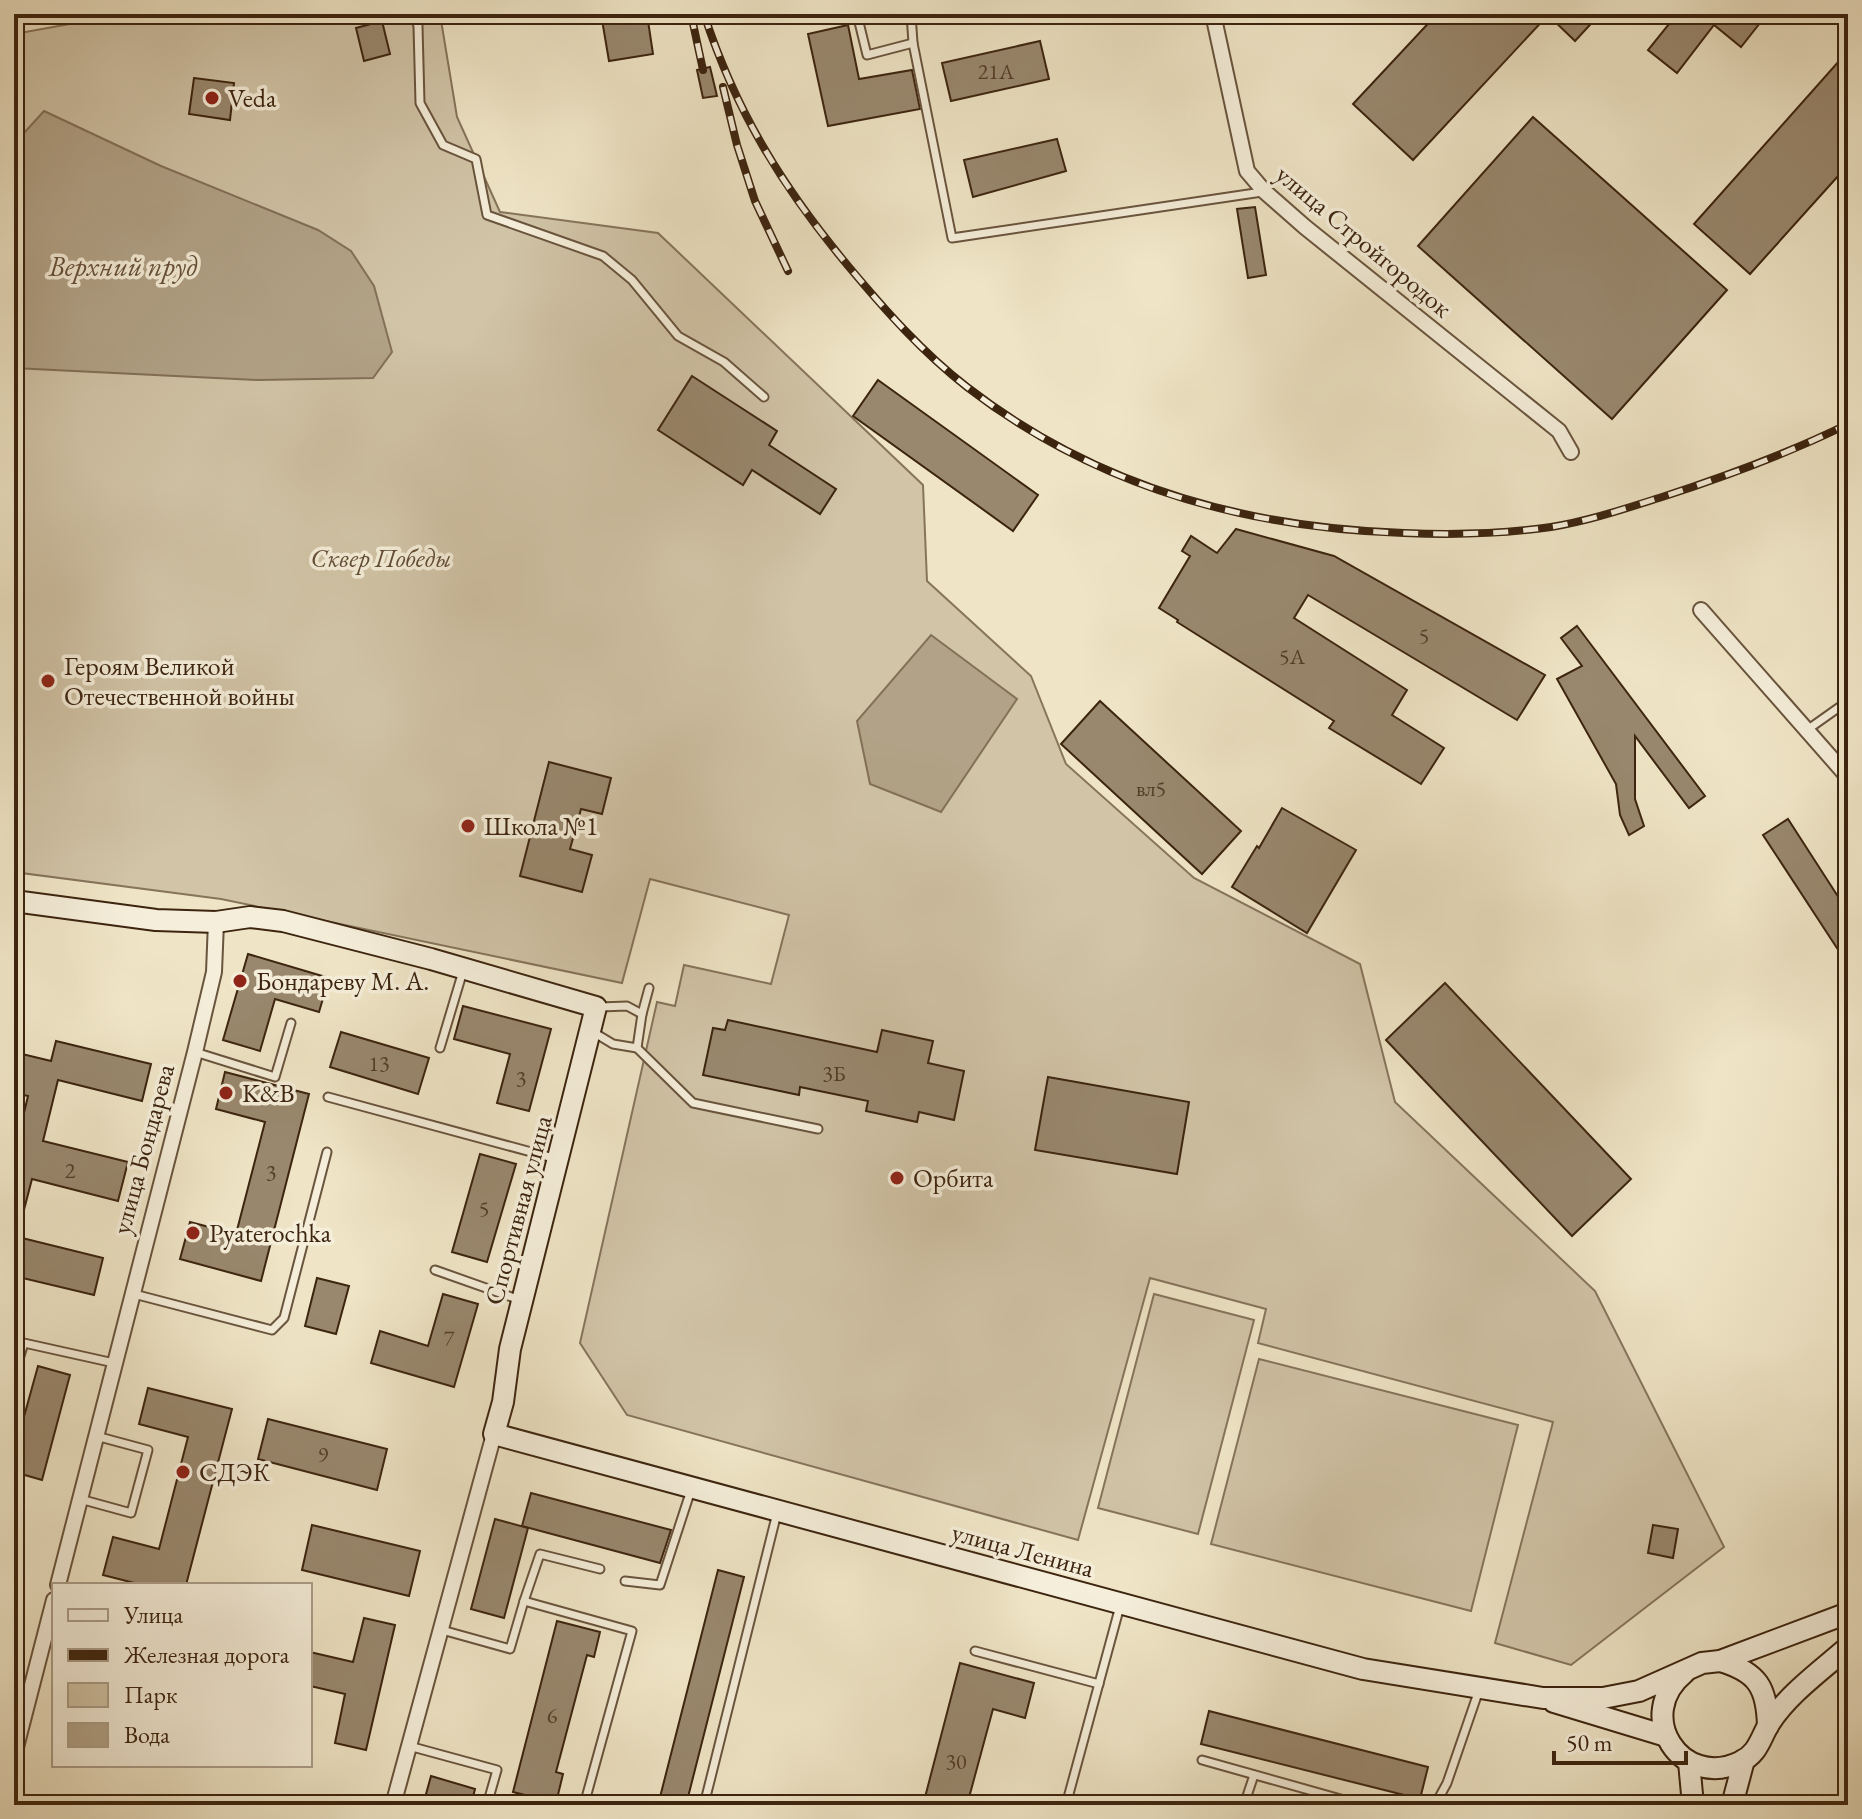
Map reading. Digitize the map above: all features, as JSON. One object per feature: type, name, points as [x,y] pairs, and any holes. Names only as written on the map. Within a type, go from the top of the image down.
[{"type":"street","name":"улица Стройгородок","points":[[1213,14],[1247,171],[1264,191],[1305,227],[1559,431],[1571,452]]},
{"type":"street","points":[[1701,610],[1848,777]]},
{"type":"street","points":[[14,901],[156,920],[216,922],[250,917],[283,921],[596,1007]]},
{"type":"street","name":"улица Бондарева","points":[[59,1583],[195,1052],[214,972],[216,922]]},
{"type":"street","name":"Спортивная улица","points":[[393,1805],[503,1402],[510,1349],[596,1007]]},
{"type":"street","name":"улица Ленина","points":[[494,1434],[1363,1669],[1543,1698],[1603,1698],[1639,1691],[1702,1663],[1720,1661],[1848,1613]]},
{"type":"street","points":[[14,1755],[52,1608]]},
{"type":"street","points":[[1689,1668],[1674,1680],[1663,1702],[1662,1720],[1666,1736],[1676,1752],[1689,1762],[1707,1768],[1726,1768],[1744,1760],[1758,1748],[1768,1726],[1801,1688],[1848,1647]]},
{"type":"street","points":[[1720,1661],[1738,1666],[1760,1685],[1768,1702],[1768,1726]]},
{"type":"street","name":"улица Ленина","points":[[1543,1698],[1666,1736]]},
{"type":"street","points":[[1732,1805],[1744,1760]]},
{"type":"street","points":[[1689,1762],[1693,1805]]},
{"type":"lane","points":[[414,14],[418,26],[420,103],[443,145],[476,159],[487,215],[603,256],[632,280],[678,336],[724,362],[764,397]]},
{"type":"lane","points":[[857,14],[867,55],[913,43]]},
{"type":"lane","points":[[911,14],[913,43],[952,238],[1264,191]]},
{"type":"lane","points":[[1807,730],[1848,701]]},
{"type":"lane","points":[[440,1048],[463,969]]},
{"type":"lane","points":[[637,1048],[649,988]]},
{"type":"lane","points":[[596,1007],[627,1006],[642,1014]]},
{"type":"lane","points":[[195,1052],[275,1077],[291,1023]]},
{"type":"lane","points":[[591,1031],[613,1044],[637,1048],[693,1103],[818,1129]]},
{"type":"lane","points":[[328,1097],[559,1159]]},
{"type":"lane","points":[[132,1294],[272,1330],[284,1318],[327,1152]]},
{"type":"lane","points":[[435,1270],[522,1301]]},
{"type":"lane","points":[[14,1375],[24,1343],[114,1363]]},
{"type":"lane","points":[[80,1499],[131,1513],[148,1450],[96,1436]]},
{"type":"lane","points":[[625,1581],[660,1585],[692,1488]]},
{"type":"lane","points":[[704,1805],[777,1511]]},
{"type":"lane","points":[[441,1630],[510,1649],[540,1554],[600,1569]]},
{"type":"lane","points":[[524,1601],[632,1631],[584,1805]]},
{"type":"lane","points":[[1066,1805],[1121,1604]]},
{"type":"lane","points":[[975,1651],[1099,1684]]},
{"type":"lane","points":[[1435,1805],[1447,1783],[1479,1688]]},
{"type":"lane","points":[[409,1746],[497,1770],[487,1805]]},
{"type":"lane","points":[[1202,1760],[1362,1805]]},
{"type":"lane","points":[[1244,1805],[1254,1775]]},
{"type":"green space","name":"Сквер Победы","points":[[125,14],[440,14],[457,117],[500,212],[658,233],[923,485],[927,581],[1031,676],[1066,764],[1194,878],[1360,964],[1395,1102],[1595,1291],[1724,1547],[1571,1665],[1495,1643],[1553,1422],[1258,1343],[1266,1309],[1150,1278],[1078,1540],[627,1415],[580,1343],[657,1002],[675,1006],[684,965],[771,984],[789,915],[650,879],[622,983],[221,899],[14,872],[14,34]]},
{"type":"green space","points":[[1154,1294],[1254,1320],[1198,1534],[1098,1508]]},
{"type":"green space","points":[[1259,1359],[1518,1425],[1471,1611],[1211,1544]]},
{"type":"water","name":"Верхний пруд","points":[[44,111],[161,166],[318,230],[351,251],[374,286],[392,352],[373,378],[258,380],[14,368],[14,144]]},
{"type":"water","points":[[931,635],[1017,699],[941,812],[870,784],[857,721]]},
{"type":"building","points":[[601,14],[647,14],[653,54],[609,61]]},
{"type":"building","points":[[1437,14],[1600,14],[1575,41],[1548,15],[1413,160],[1353,104]]},
{"type":"building","points":[[1677,14],[1767,14],[1741,47],[1714,25],[1677,73],[1648,50]]},
{"type":"building","points":[[382,21],[390,54],[364,61],[356,28]]},
{"type":"building","points":[[848,25],[859,79],[912,70],[920,109],[828,126],[808,34]]},
{"type":"building","points":[[1040,41],[1049,79],[951,101],[942,63]]},
{"type":"building","points":[[1848,51],[1848,165],[1750,274],[1694,224]]},
{"type":"building","points":[[710,67],[717,96],[703,98],[697,70]]},
{"type":"building","name":"Veda","points":[[194,78],[234,83],[230,120],[189,114]]},
{"type":"building","points":[[1533,117],[1727,290],[1612,419],[1418,246]]},
{"type":"building","points":[[1057,139],[1066,171],[973,197],[964,160]]},
{"type":"building","points":[[1255,207],[1266,275],[1248,278],[1237,209]]},
{"type":"building","points":[[692,376],[777,431],[769,445],[836,489],[820,514],[752,470],[743,485],[658,430]]},
{"type":"building","points":[[878,380],[1038,495],[1013,531],[853,416]]},
{"type":"building","points":[[1236,529],[1334,556],[1545,675],[1517,720],[1308,595],[1294,618],[1407,690],[1392,715],[1444,748],[1421,784],[1329,728],[1334,721],[1159,608],[1190,556],[1182,551],[1191,536],[1217,553]]},
{"type":"building","points":[[1577,626],[1705,796],[1689,808],[1635,736],[1635,799],[1644,826],[1629,835],[1620,815],[1616,784],[1557,679],[1582,666],[1561,638]]},
{"type":"building","points":[[1100,701],[1241,831],[1202,874],[1061,744]]},
{"type":"building","points":[[549,762],[611,778],[602,814],[581,809],[570,849],[592,855],[582,892],[520,876]]},
{"type":"building","points":[[1282,808],[1356,850],[1307,933],[1232,887]]},
{"type":"building","points":[[1788,819],[1848,912],[1848,965],[1763,835]]},
{"type":"building","points":[[248,954],[329,978],[319,1012],[275,999],[260,1051],[223,1040]]},
{"type":"building","points":[[1445,983],[1631,1179],[1572,1236],[1386,1040]]},
{"type":"building","points":[[463,1006],[551,1029],[529,1111],[497,1103],[510,1054],[454,1039]]},
{"type":"building","points":[[728,1020],[877,1052],[882,1030],[933,1041],[928,1063],[964,1071],[954,1120],[919,1112],[917,1122],[866,1111],[868,1101],[800,1087],[799,1095],[703,1075],[713,1028],[725,1030]]},
{"type":"building","points":[[341,1032],[429,1058],[418,1094],[330,1067]]},
{"type":"building","points":[[56,1041],[151,1064],[142,1101],[58,1080],[43,1141],[128,1162],[118,1201],[32,1179],[19,1229],[14,1229],[14,1155],[28,1096],[14,1093],[14,1052],[51,1061]]},
{"type":"building","points":[[225,1072],[309,1094],[261,1281],[180,1259],[190,1222],[236,1234],[265,1122],[216,1109]]},
{"type":"building","points":[[1048,1077],[1189,1102],[1177,1174],[1035,1150]]},
{"type":"building","points":[[480,1154],[516,1164],[487,1262],[452,1252]]},
{"type":"building","points":[[14,1236],[103,1258],[94,1295],[14,1276]]},
{"type":"building","points":[[317,1278],[349,1286],[336,1334],[305,1326]]},
{"type":"building","points":[[443,1294],[478,1304],[454,1387],[371,1363],[380,1331],[428,1346]]},
{"type":"building","points":[[38,1366],[70,1375],[42,1480],[14,1472],[14,1453]]},
{"type":"building","points":[[148,1388],[232,1409],[187,1583],[134,1583],[103,1575],[113,1537],[159,1549],[188,1437],[139,1424]]},
{"type":"building","points":[[268,1419],[387,1449],[377,1490],[258,1459]]},
{"type":"building","points":[[531,1493],[671,1530],[660,1563],[522,1526]]},
{"type":"building","points":[[495,1519],[528,1528],[504,1618],[471,1609]]},
{"type":"building","points":[[312,1525],[420,1551],[409,1596],[302,1570]]},
{"type":"building","points":[[1653,1525],[1678,1529],[1673,1558],[1648,1553]]},
{"type":"building","points":[[718,1570],[744,1577],[686,1805],[658,1805]]},
{"type":"building","points":[[364,1618],[395,1625],[366,1750],[335,1743],[345,1694],[312,1686],[312,1652],[353,1662]]},
{"type":"building","points":[[557,1621],[600,1632],[594,1657],[587,1655],[556,1772],[563,1774],[556,1803],[513,1792]]},
{"type":"building","points":[[960,1663],[1034,1683],[1025,1718],[993,1709],[967,1805],[923,1805]]},
{"type":"building","points":[[1209,1711],[1428,1767],[1420,1799],[1201,1744]]},
{"type":"building","points":[[431,1776],[475,1789],[471,1805],[423,1805]]},
{"type":"railway","points":[[691,14],[703,70]]},
{"type":"railway","points":[[704,14],[731,84],[783,178],[825,237],[905,330],[950,374],[1016,421],[1067,451],[1119,475],[1174,495],[1229,511],[1345,529],[1440,534],[1496,533],[1565,524],[1633,506],[1779,455],[1848,424]]},
{"type":"railway","points":[[723,87],[755,201],[788,271]]},
{"type":"place","name":"Veda","points":[[212,98]]},
{"type":"place","name":"Героям Великой Отечественной войны","points":[[48,681]]},
{"type":"place","name":"Школа №1","points":[[468,826]]},
{"type":"place","name":"Бондареву М. А.","points":[[240,981]]},
{"type":"place","name":"K&B","points":[[226,1093]]},
{"type":"place","name":"Орбита","points":[[897,1178]]},
{"type":"place","name":"Pyaterochka","points":[[193,1233]]},
{"type":"place","name":"СДЭК","points":[[183,1472]]}]
